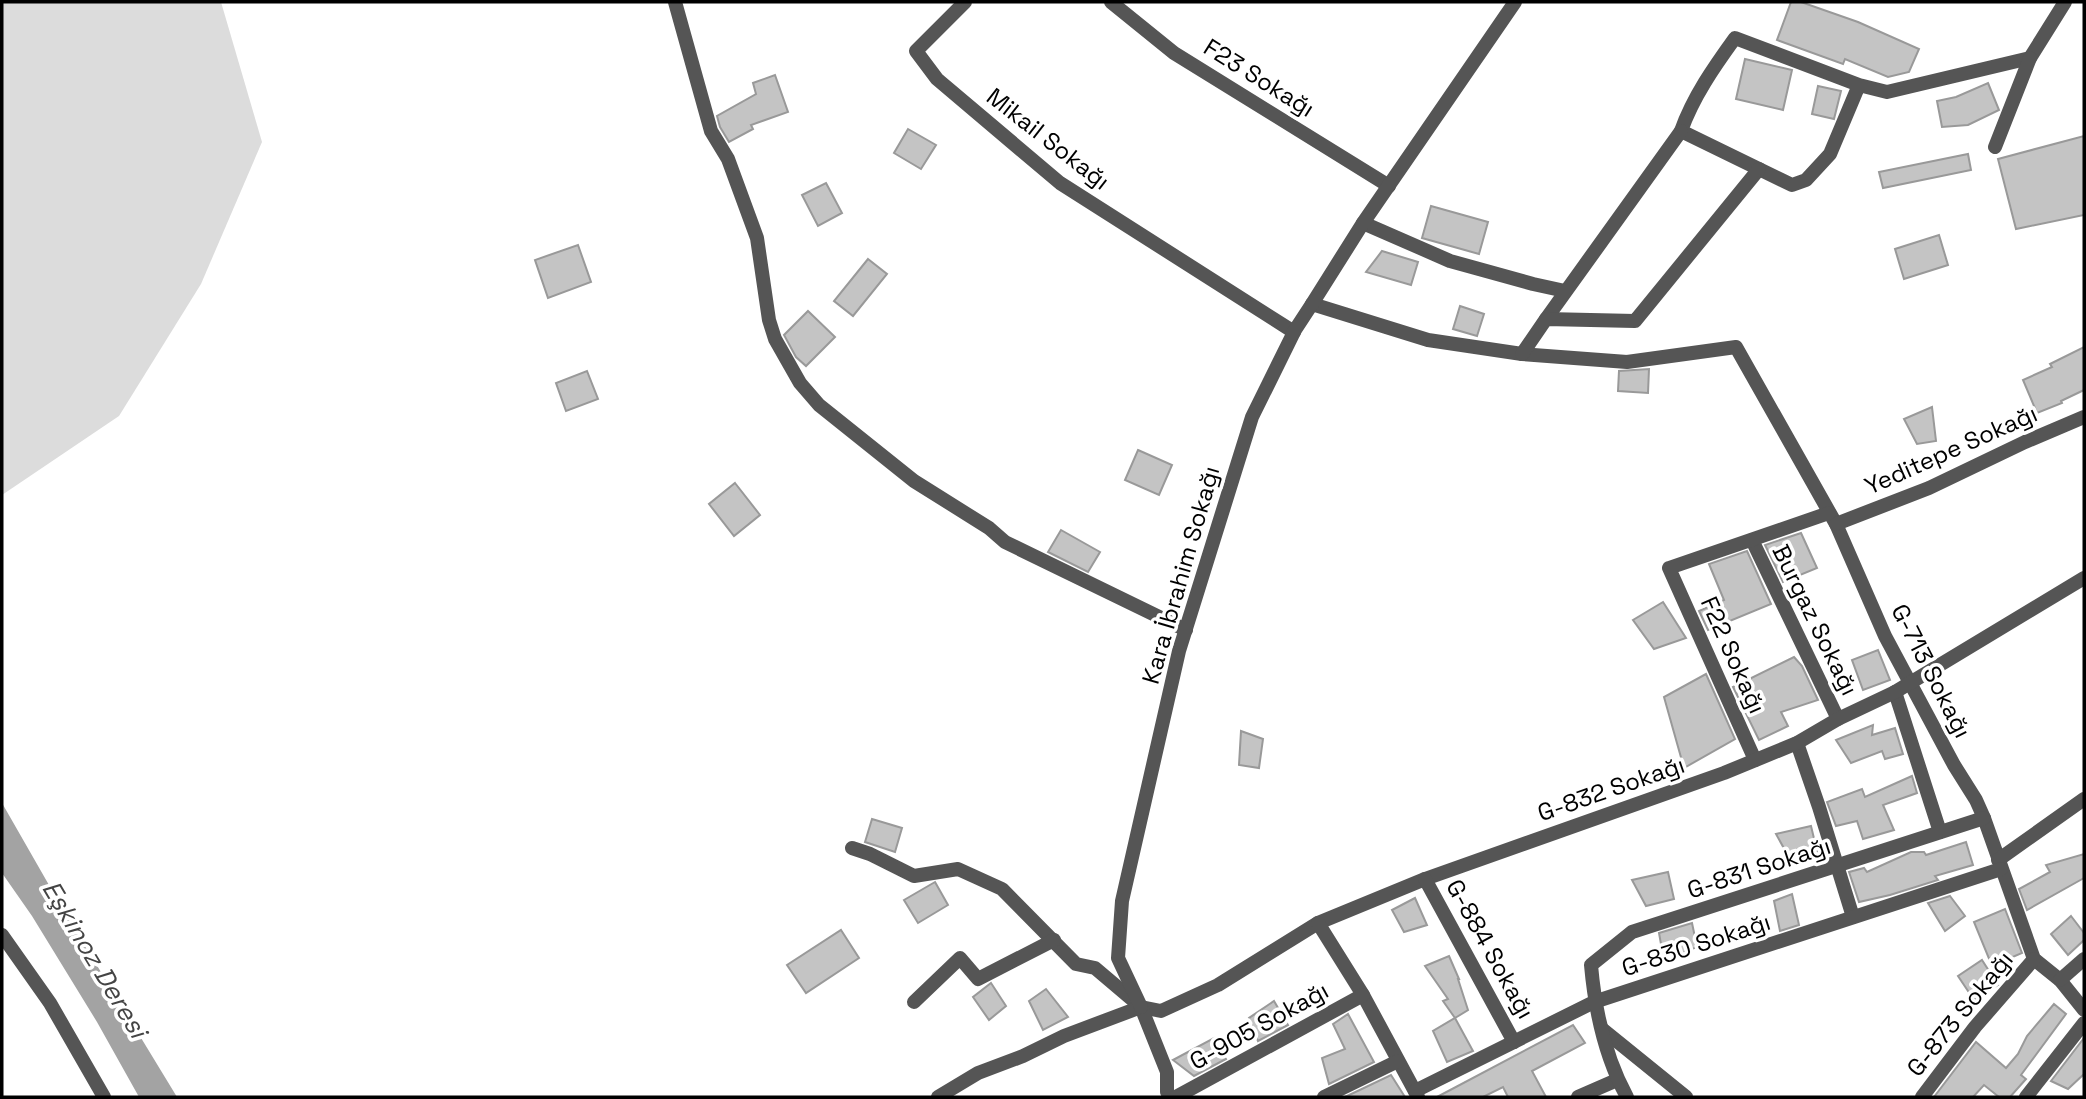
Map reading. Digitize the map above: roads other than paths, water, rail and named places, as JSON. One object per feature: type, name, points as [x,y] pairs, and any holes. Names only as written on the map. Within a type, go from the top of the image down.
[{"type":"street","points":[[675,2],[711,131],[728,159],[757,238],[769,320],[775,339],[800,383],[819,405],[914,481],[989,528],[1005,542],[1186,630]]},
{"type":"street","name":"Mikail Sokağı","points":[[965,2],[916,51],[937,79],[1060,183],[1294,332]]},
{"type":"street","name":"Kara İbrahim Sokağı","points":[[1170,1097],[1167,1092],[1167,1072],[1142,1007],[1118,958],[1122,901],[1179,650],[1252,417],[1294,332],[1363,223],[1516,2]]},
{"type":"street","points":[[1995,146],[2030,58],[2065,2]]},
{"type":"street","name":"F23 Sokağı","points":[[1113,3],[1174,52],[1389,186]]},
{"type":"street","points":[[1312,304],[1428,340],[1522,354],[1681,131],[1688,111],[1735,38],[1859,85],[1887,92],[2030,58]]},
{"type":"street","points":[[1681,131],[1792,185],[1807,180],[1830,154],[1859,85]]},
{"type":"street","points":[[1546,318],[1635,321],[1759,169]]},
{"type":"street","points":[[1363,223],[1450,261],[1565,291]]},
{"type":"street","name":"G-713 Sokağı","points":[[1522,354],[1627,362],[1736,347],[1832,519],[1885,636],[1954,765],[1976,800],[2034,959]]},
{"type":"street","name":"Yeditepe Sokağı","points":[[1669,568],[1752,540],[1832,519],[1930,488],[2084,417]]},
{"type":"street","name":"Burgaz Sokağı","points":[[1752,540],[1838,719]]},
{"type":"street","name":"F22 Sokağı","points":[[1669,568],[1755,760]]},
{"type":"street","name":"G-832 Sokağı","points":[[1142,1007],[1161,1011],[1192,999],[1318,923],[1425,879],[1724,773],[1797,743],[1838,719],[1895,692],[2082,584]]},
{"type":"street","points":[[1895,692],[1940,832]]},
{"type":"street","points":[[1797,743],[1853,918]]},
{"type":"street","name":"G-830 Sokağı","points":[[1417,1094],[1594,1002],[1853,918],[2000,864],[2084,799]]},
{"type":"street","name":"G-831 Sokağı","points":[[1594,1002],[1591,965],[1632,932],[1984,818]]},
{"type":"street","points":[[852,848],[914,876],[958,869],[1002,889],[1076,964],[1094,968],[1142,1007]]},
{"type":"street","name":"G-884 Sokağı","points":[[1425,879],[1514,1042]]},
{"type":"street","points":[[1318,923],[1363,995],[1417,1094]]},
{"type":"street","points":[[2,935],[50,1003],[104,1097]]},
{"type":"street","points":[[914,1002],[960,958],[978,979],[1054,940]]},
{"type":"street","points":[[2034,959],[2060,980],[2084,1010]]},
{"type":"street","name":"G-873 Sokağı","points":[[1922,1097],[1975,1027],[2034,959]]},
{"type":"street","points":[[2060,980],[2084,959]]},
{"type":"street","name":"G-905 Sokağı","points":[[1176,1097],[1363,995]]},
{"type":"street","points":[[1594,1002],[1617,1080],[1627,1097]]},
{"type":"street","points":[[938,1097],[978,1073],[1023,1056],[1064,1036],[1142,1007]]},
{"type":"street","points":[[2026,1097],[2084,1023]]},
{"type":"street","points":[[1602,1029],[1686,1097]]},
{"type":"street","points":[[1324,1097],[1398,1061]]},
{"type":"street","points":[[1578,1097],[1617,1080]]},
{"type":"water label","name":"Eşkinoz Deresi","points":[[95,959]]}]
